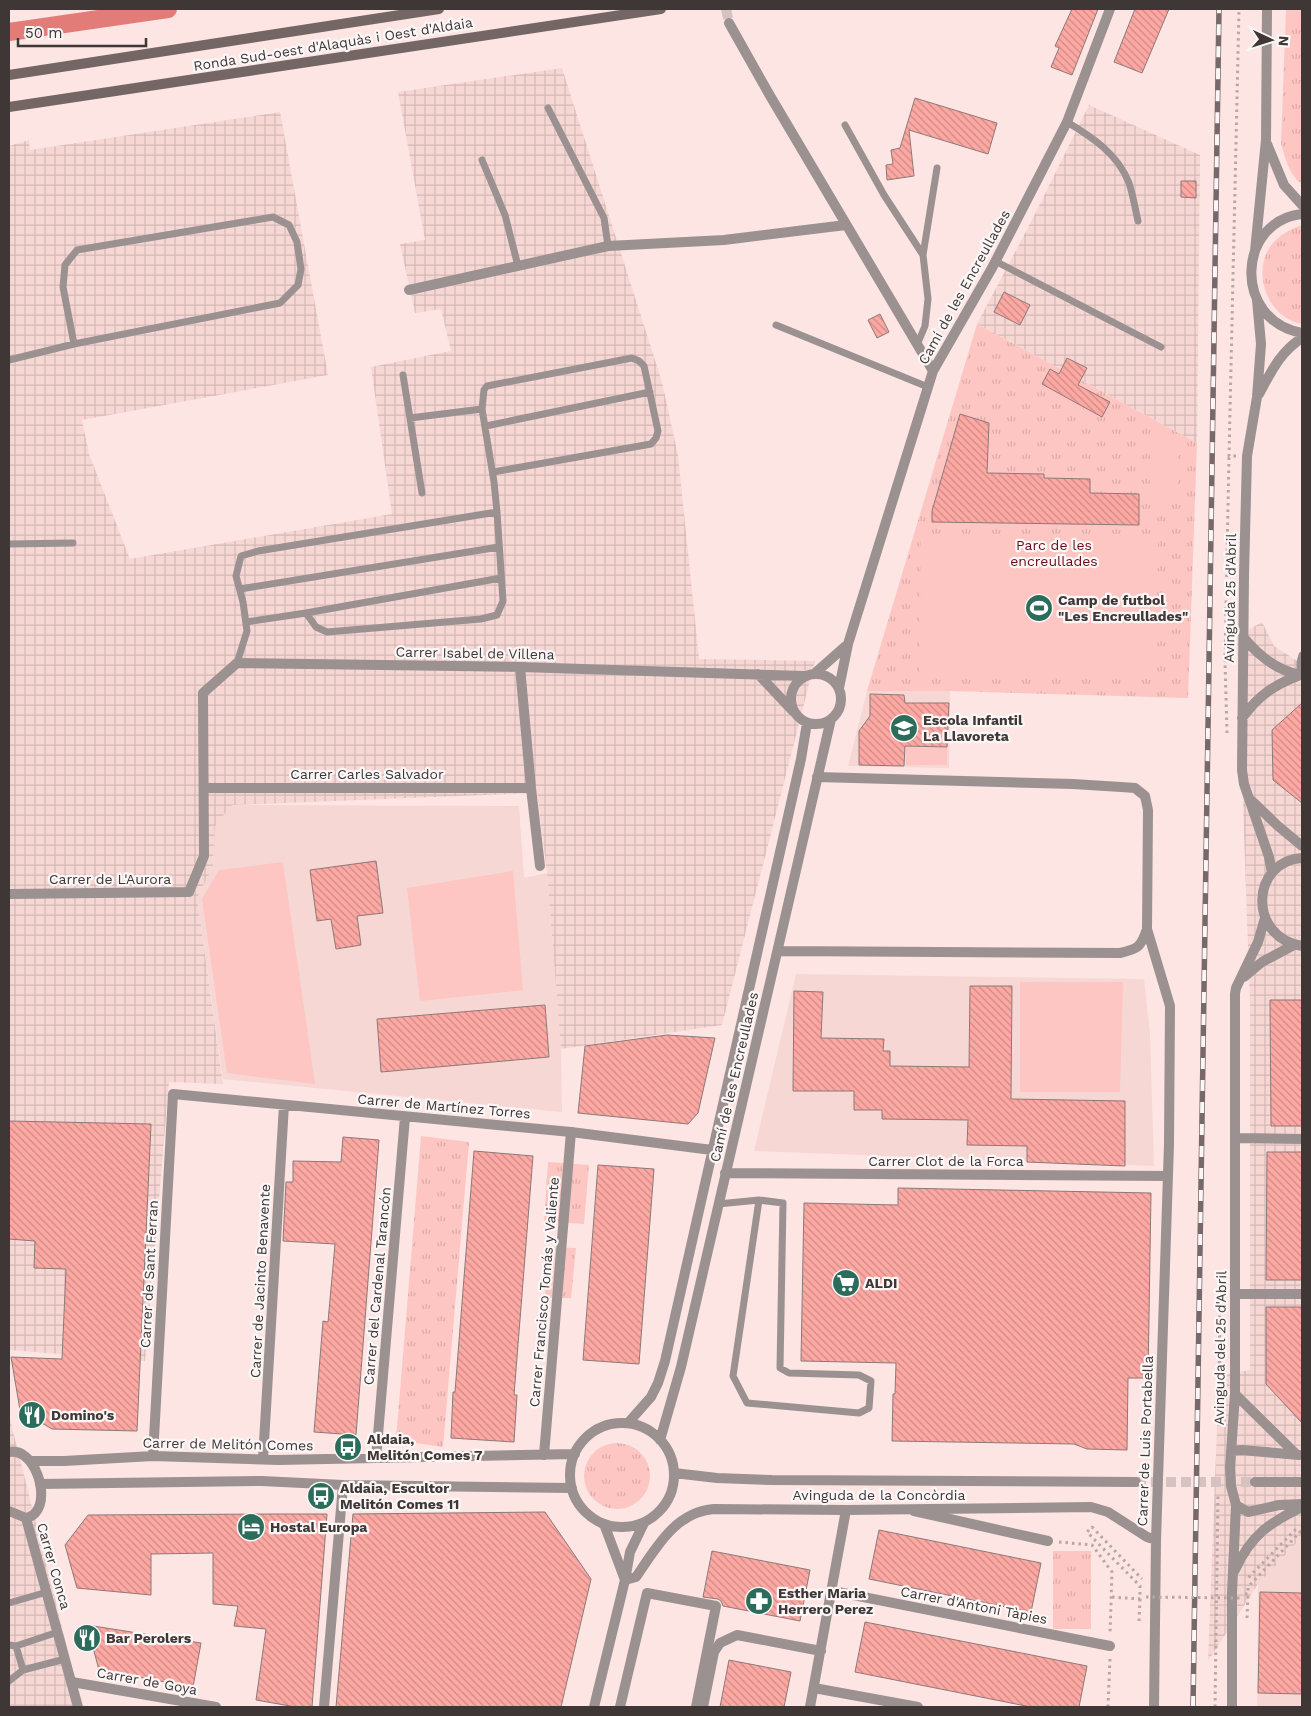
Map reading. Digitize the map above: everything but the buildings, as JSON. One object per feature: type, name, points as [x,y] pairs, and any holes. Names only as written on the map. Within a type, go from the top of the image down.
[{"type":"main road","name":"Ronda Sud-oest d'Alaquàs i Oest d'Aldaia","points":[[9,75],[439,9]]},
{"type":"main road","name":"Ronda Sud-oest d'Alaquàs i Oest d'Aldaia","points":[[9,107],[661,9]]},
{"type":"street","name":"Camí de les Encreullades","points":[[839,688],[848,644],[933,371],[995,261],[1067,122],[1110,9]]},
{"type":"street","name":"Avinguda 25 d'Abril","points":[[1267,9],[1266,140],[1255,251],[1251,268],[1252,284],[1257,300],[1261,344],[1257,397],[1247,456],[1242,718],[1243,778],[1269,857],[1272,873]]},
{"type":"street","points":[[730,23],[769,94],[933,371]]},
{"type":"street","points":[[1266,140],[1284,185],[1298,202],[1302,204]]},
{"type":"street","points":[[1255,251],[1264,235],[1279,222],[1302,214]]},
{"type":"street","points":[[409,290],[608,246],[724,240],[846,225]]},
{"type":"street","points":[[1257,300],[1266,314],[1278,324],[1302,333]]},
{"type":"street","name":"Avinguda 25 d'Abril","points":[[1257,397],[1276,361],[1292,344],[1302,338]]},
{"type":"street","points":[[1244,638],[1265,660],[1280,669],[1301,675]]},
{"type":"street","points":[[794,712],[790,696],[798,681],[809,675],[848,644]]},
{"type":"street","name":"Carrer Isabel de Villena","points":[[237,662],[809,675]]},
{"type":"street","name":"Carrer de L'Aurora","points":[[9,894],[189,892],[204,856],[204,693],[237,662]]},
{"type":"street","points":[[520,667],[540,866]]},
{"type":"street","points":[[758,674],[800,719],[807,723],[815,724],[831,720],[837,714],[840,706],[839,688],[829,677],[809,675]]},
{"type":"street","points":[[1242,718],[1252,705],[1273,686],[1301,675]]},
{"type":"street","name":"Camí de les Encreullades","points":[[660,1440],[681,1367],[831,720]]},
{"type":"street","name":"Camí de les Encreullades","points":[[628,1423],[651,1397],[658,1383],[667,1351],[801,759],[807,723]]},
{"type":"street","name":"Carrer de Luis Portabella","points":[[817,777],[1073,784],[1135,788],[1144,796],[1148,810],[1147,929],[1170,1006],[1169,1144],[1156,1540],[1154,1707]]},
{"type":"street","name":"Carrer Carles Salvador","points":[[204,788],[531,788]]},
{"type":"street","name":"Avinguda 25 d'Abril","points":[[1250,798],[1278,826],[1302,846]]},
{"type":"street","points":[[1298,945],[1276,935],[1269,927],[1262,906],[1266,883],[1272,873],[1288,862],[1302,858]]},
{"type":"street","name":"Avinguda del 25 d'Abril","points":[[1232,1707],[1233,1576],[1236,1505],[1231,1486],[1231,1451],[1235,1394],[1236,988],[1258,942],[1265,918]]},
{"type":"street","points":[[778,951],[1120,953],[1133,950],[1142,943],[1147,929]]},
{"type":"street","points":[[1236,988],[1250,971],[1262,962],[1298,945]]},
{"type":"street","name":"Carrer de Martínez Torres","points":[[173,1094],[571,1132],[712,1150]]},
{"type":"street","name":"Carrer de Sant Ferran","points":[[153,1456],[173,1094]]},
{"type":"street","name":"Carrer de Jacinto Benavente","points":[[263,1459],[284,1105]]},
{"type":"street","name":"Carrer del Cardenal Tarancón","points":[[376,1458],[405,1117]]},
{"type":"street","name":"Carrer Francisco Tomás y Valiente","points":[[544,1455],[571,1132]]},
{"type":"street","points":[[1236,1138],[1302,1139]]},
{"type":"street","name":"Carrer Clot de la Forca","points":[[725,1173],[1167,1176]]},
{"type":"street","points":[[1235,1294],[1302,1294]]},
{"type":"street","points":[[1235,1394],[1300,1455]]},
{"type":"street","points":[[628,1423],[645,1428],[660,1440],[672,1458],[674,1473],[673,1488],[667,1502],[657,1514],[644,1522],[631,1526],[617,1527],[604,1524],[590,1516],[578,1503],[572,1488],[570,1471],[574,1454],[584,1440],[596,1430],[611,1424],[628,1423]]},
{"type":"street","points":[[9,1512],[26,1518],[36,1514],[41,1502],[40,1484],[31,1460],[22,1453],[10,1448]]},
{"type":"street","points":[[1231,1451],[1242,1450],[1300,1455]]},
{"type":"street","name":"Carrer de Melitón Comes","points":[[31,1460],[64,1461],[153,1456],[263,1459],[574,1454]]},
{"type":"street","name":"Avinguda de la Concòrdia","points":[[674,1473],[717,1478],[772,1480],[1136,1482]]},
{"type":"street","points":[[40,1484],[262,1481],[572,1488]]},
{"type":"street","points":[[1254,1482],[1302,1482]]},
{"type":"street","points":[[324,1707],[343,1484]]},
{"type":"street","points":[[1236,1505],[1248,1512],[1279,1506],[1302,1506]]},
{"type":"street","points":[[1233,1576],[1245,1550],[1258,1534],[1280,1518],[1302,1506]]},
{"type":"street","name":"Avinguda de la Concòrdia","points":[[625,1580],[636,1577],[658,1545],[676,1524],[693,1513],[703,1510],[1091,1507],[1108,1512],[1147,1537],[1156,1540]]},
{"type":"street","points":[[901,1509],[1048,1541]]},
{"type":"street","points":[[810,1707],[846,1510]]},
{"type":"street","name":"Carrer Conca","points":[[26,1518],[78,1707]]},
{"type":"street","points":[[594,1707],[630,1552],[644,1522]]},
{"type":"street","points":[[604,1524],[625,1580]]},
{"type":"street","name":"Carrer d'Antoni Tàpies","points":[[832,1590],[1110,1646]]},
{"type":"street","points":[[620,1707],[647,1593],[716,1606],[696,1707]]},
{"type":"street","points":[[703,1707],[714,1652],[720,1643],[736,1635],[821,1651]]},
{"type":"street","name":"Carrer de Goya","points":[[72,1682],[216,1707]]},
{"type":"street","points":[[814,1688],[918,1707]]},
{"type":"lane","points":[[548,108],[604,218],[608,246]]},
{"type":"lane","points":[[1067,122],[1095,139],[1113,157],[1128,182],[1138,221]]},
{"type":"lane","points":[[845,125],[884,195],[922,255]]},
{"type":"lane","points":[[482,160],[505,214],[518,266]]},
{"type":"lane","points":[[917,345],[925,326],[928,299],[922,255],[937,168]]},
{"type":"lane","points":[[9,360],[74,344],[280,303],[298,285],[301,268],[297,242],[289,224],[273,217],[77,250],[65,266],[62,287],[74,344]]},
{"type":"lane","points":[[995,261],[1161,347]]},
{"type":"lane","points":[[776,325],[928,387]]},
{"type":"lane","points":[[306,613],[316,627],[327,632],[481,619],[497,615],[503,601],[493,472],[482,409],[484,390],[487,386],[632,358],[644,366],[658,431],[656,438],[651,444],[493,472]]},
{"type":"lane","points":[[404,375],[422,493]]},
{"type":"lane","points":[[486,426],[650,392]]},
{"type":"lane","points":[[410,418],[482,409]]},
{"type":"lane","points":[[237,662],[247,631],[240,588],[236,576],[241,556],[258,551],[497,512]]},
{"type":"lane","points":[[9,544],[73,543]]},
{"type":"lane","points":[[240,588],[499,547]]},
{"type":"lane","points":[[246,622],[501,578]]},
{"type":"lane","points":[[1301,675],[1300,662],[1302,655]]},
{"type":"lane","points":[[718,1204],[759,1200],[783,1203],[780,1368],[789,1373],[859,1375],[871,1381],[870,1408],[859,1413],[747,1403],[733,1376],[759,1200]]},
{"type":"lane","points":[[9,1603],[47,1592]]},
{"type":"lane","points":[[23,1670],[12,1645],[58,1632]]},
{"type":"lane","points":[[9,1681],[23,1670],[66,1659]]},
{"type":"path","points":[[1239,9],[1228,456],[1247,456]]},
{"type":"path","points":[[1112,1597],[1140,1599],[1140,1586],[1086,1532],[1092,1527],[1145,1582]]},
{"type":"path","points":[[1242,1584],[1296,1529],[1300,1532],[1248,1587]]},
{"type":"path","points":[[1048,1541],[1092,1545],[1112,1572],[1108,1707]]},
{"type":"path","points":[[1145,1590],[1146,1597],[1242,1598],[1242,1591]]},
{"type":"path","points":[[1247,1607],[1248,1594]]},
{"type":"shaded area","points":[[562,68],[662,382],[678,455],[699,659],[815,661],[722,1025],[561,1049],[547,873],[537,793],[232,805],[215,826],[213,867],[197,898],[223,1084],[169,1082],[145,1361],[9,1350],[9,146],[29,140],[30,150],[280,112],[328,375],[82,420],[89,454],[130,559],[392,514],[371,367],[451,351],[441,309],[415,313],[400,244],[425,240],[398,92]]},
{"type":"shaded area","points":[[1089,105],[1200,155],[1197,443],[977,324],[1032,220]]},
{"type":"shaded area","points":[[1262,622],[1274,646],[1302,662],[1302,1537],[1258,1584],[1208,1661],[1219,1376],[1250,1370],[1250,1002],[1237,636]]},
{"type":"shaded area","name":"Escola Infantil La Llavoreta","points":[[867,691],[950,691],[949,768],[848,766]]},
{"type":"shaded area","points":[[232,805],[519,806],[524,878],[547,873],[561,1049],[562,1112],[223,1079],[197,898],[213,867],[215,826]]},
{"type":"shaded area","points":[[796,974],[1144,979],[1150,1034],[1154,1166],[754,1151]]},
{"type":"shaded area","points":[[9,1415],[82,1707],[9,1707]]},
{"type":"shaded area","points":[[1302,1537],[1302,1707],[1257,1707],[1258,1584]]},
{"type":"green space","points":[[1286,9],[1302,9],[1302,184],[1291,171],[1281,143]]},
{"type":"green space","points":[[1302,225],[1302,324],[1291,321],[1273,306],[1267,296],[1262,273],[1264,261],[1271,245],[1283,234]]},
{"type":"green space","name":"Parc de les encreullades","points":[[977,324],[1197,443],[1188,698],[950,691],[867,691]]},
{"type":"green space","points":[[1150,440],[1178,440],[1178,497],[1150,497]]},
{"type":"green space","name":"Camp de futbol \"Les Encreullades\"","points":[[921,536],[1158,539],[1156,679],[919,676]]},
{"type":"green space","points":[[906,747],[947,748],[947,765],[906,765]]},
{"type":"green space","points":[[283,862],[315,1084],[227,1073],[202,899],[219,870]]},
{"type":"green space","points":[[513,871],[523,990],[420,1001],[407,888]]},
{"type":"green space","points":[[1020,982],[1123,982],[1120,1092],[1020,1092]]},
{"type":"green space","points":[[421,1136],[469,1142],[443,1447],[396,1440]]},
{"type":"green space","points":[[548,1162],[589,1165],[584,1224],[544,1221]]},
{"type":"green space","points":[[548,1247],[576,1248],[571,1298],[545,1298]]},
{"type":"green space","points":[[623,1443],[641,1452],[648,1463],[650,1476],[648,1489],[641,1500],[630,1507],[611,1509],[593,1500],[586,1489],[584,1470],[593,1452],[604,1445]]},
{"type":"green space","points":[[1053,1551],[1091,1551],[1091,1629],[1053,1629]]},
{"type":"waterway","points":[[9,32],[168,9]]},
{"type":"tunnel","points":[[726,9],[729,23]]},
{"type":"tunnel","points":[[1136,1482],[1255,1482]]},
{"type":"railway","points":[[1193,1707],[1219,9]]},
{"type":"place","name":"Camp de futbol \"Les Encreullades\"","points":[[1039,608]]},
{"type":"place","name":"Escola Infantil La Llavoreta","points":[[904,728]]},
{"type":"place","name":"ALDI","points":[[846,1283]]},
{"type":"place","name":"Domino's","points":[[32,1415]]},
{"type":"place","name":"Aldaia, Melitón Comes 7","points":[[348,1447]]},
{"type":"place","name":"Aldaia, Escultor Melitón Comes 11","points":[[321,1496]]},
{"type":"place","name":"Hostal Europa","points":[[251,1527]]},
{"type":"place","name":"Esther Maria Herrero Perez","points":[[759,1601]]},
{"type":"place","name":"Bar Perolers","points":[[87,1638]]}]
